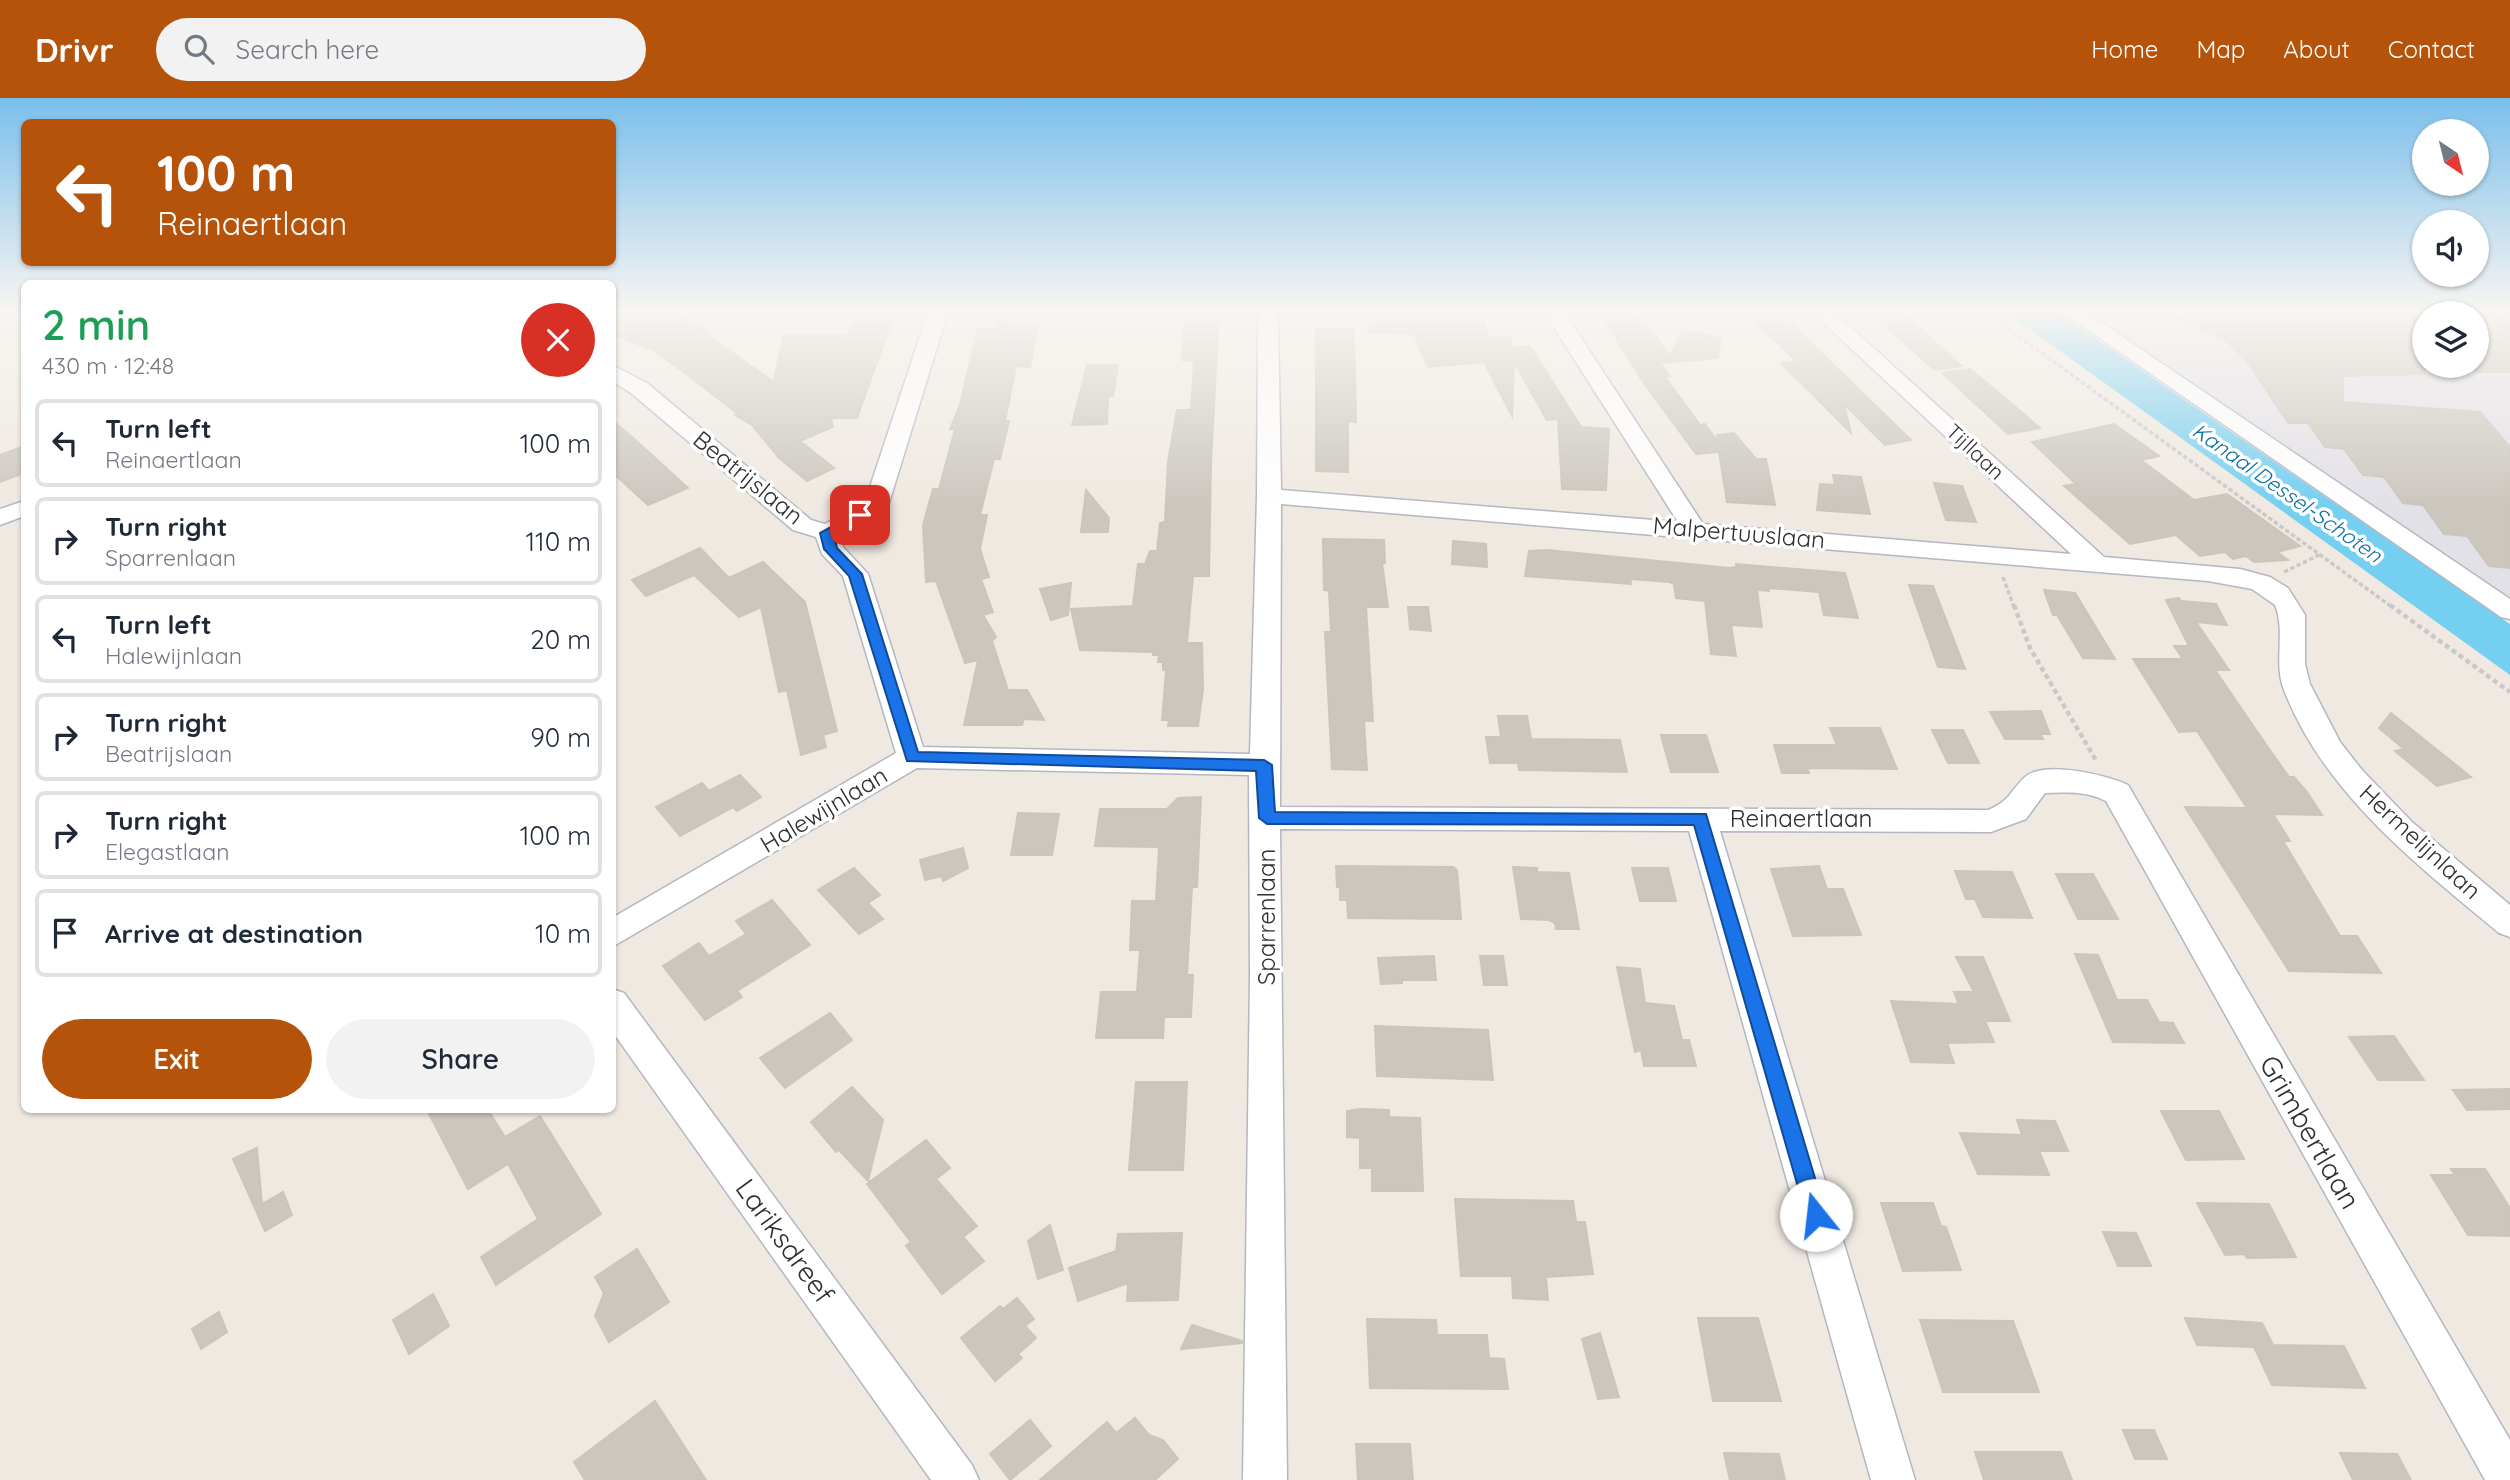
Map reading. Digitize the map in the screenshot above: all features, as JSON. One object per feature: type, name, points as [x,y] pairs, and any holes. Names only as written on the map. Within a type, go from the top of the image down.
[{"type":"street","name":"Beatrijslaan","points":[[621,376],[639,388],[802,525],[827,533],[831,549],[855,574],[912,757]]},
{"type":"street","points":[[827,533],[876,506],[918,376]]},
{"type":"street","name":"Sparrenlaan","points":[[1265,1480],[1267,818],[1264,765],[1268,376]]},
{"type":"street","points":[[1596,376],[1695,530]]},
{"type":"street","name":"Tijllaan","points":[[1892,376],[2096,563]]},
{"type":"street","points":[[2166,376],[2510,611]]},
{"type":"street","name":"Malpertuuslaan","points":[[1269,496],[2208,573]]},
{"type":"street","points":[[0,518],[21,509]]},
{"type":"street","name":"Hermelijnlaan","points":[[2208,573],[2241,577],[2260,583],[2287,602],[2293,616],[2291,667],[2311,718],[2346,771],[2392,822],[2510,925]]},
{"type":"street","name":"Halewijnlaan","points":[[616,932],[912,757],[1264,765]]},
{"type":"street","name":"Reinaertlaan","points":[[1267,818],[1991,821],[2015,811],[2037,783],[2095,783],[2108,788]]},
{"type":"street","name":"Grimbertlaan","points":[[2108,788],[2117,793],[2509,1480]]},
{"type":"street","points":[[1701,818],[1892,1480]]},
{"type":"street","name":"Lariksdreef","points":[[616,1009],[957,1480]]},
{"type":"path","points":[[2074,376],[2510,692]]},
{"type":"path","points":[[1993,554],[2030,648],[2104,774],[2108,788]]},
{"type":"path","points":[[2260,583],[2321,554]]},
{"type":"shaded area","points":[[2183,376],[2489,378],[2510,376],[2510,603]]},
{"type":"water","name":"Kanaal Dessel-Schoten","points":[[2096,376],[2151,376],[2510,624],[2510,675]]},
{"type":"building","points":[[690,376],[766,376],[774,382],[775,376],[872,376],[857,418],[831,418],[833,427],[800,441],[834,468],[807,481],[779,458],[752,425],[735,415],[738,414]]},
{"type":"building","points":[[967,376],[1014,376],[1005,421],[1009,421],[1000,459],[994,459],[980,515],[987,515],[980,549],[989,577],[981,579],[993,612],[983,615],[996,637],[992,641],[1008,690],[1027,690],[1044,720],[1024,719],[1022,725],[964,725],[978,660],[965,663],[936,581],[926,582],[923,525],[933,489],[939,489],[955,429],[950,429],[960,405]]},
{"type":"building","points":[[1084,376],[1116,376],[1113,396],[1108,396],[1107,424],[1072,425]]},
{"type":"building","points":[[1193,376],[1216,376],[1209,576],[1193,576],[1187,643],[1202,643],[1203,689],[1198,726],[1168,726],[1169,720],[1162,720],[1166,670],[1163,670],[1163,662],[1158,662],[1159,655],[1153,655],[1153,652],[1080,650],[1071,609],[1133,606],[1138,564],[1145,564],[1150,551],[1157,551],[1160,523],[1165,522],[1168,462],[1177,410],[1191,410]]},
{"type":"building","points":[[1316,376],[1355,376],[1356,422],[1348,421],[1348,472],[1316,471]]},
{"type":"building","points":[[1492,376],[1513,376],[1512,416]]},
{"type":"building","points":[[1522,376],[1549,376],[1581,427],[1609,429],[1606,490],[1562,489],[1558,419],[1547,420]]},
{"type":"building","points":[[1639,376],[1668,376],[1665,377],[1700,425],[1705,424],[1718,442],[1717,435],[1734,433],[1756,459],[1766,459],[1775,505],[1727,502],[1719,452],[1696,454]]},
{"type":"building","points":[[1794,376],[1846,376],[1911,440],[1885,445],[1844,404],[1851,433]]},
{"type":"building","points":[[1946,376],[1979,376],[2040,428],[2008,434]]},
{"type":"building","points":[[2257,376],[2343,376],[2343,402],[2480,412],[2510,447],[2510,568],[2489,566],[2467,536],[2444,534],[2423,505],[2403,503],[2384,477],[2363,475],[2344,449],[2325,447],[2308,423],[2288,423]]},
{"type":"building","points":[[616,423],[688,488],[648,505],[616,476]]},
{"type":"building","points":[[2114,424],[2159,456],[2141,460],[2194,500],[2227,494],[2300,546],[2277,552],[2288,560],[2254,562],[2246,556],[2233,559],[2225,552],[2200,556],[2176,535],[2130,544],[2064,486],[2076,484],[2032,442]]},
{"type":"building","points":[[21,447],[21,474],[0,482],[0,455]]},
{"type":"building","points":[[1833,475],[1861,477],[1870,514],[1817,510],[1820,484],[1835,485]]},
{"type":"building","points":[[1934,483],[1962,486],[1976,522],[1946,520]]},
{"type":"building","points":[[1086,490],[1109,518],[1108,532],[1081,532]]},
{"type":"building","points":[[1323,539],[1384,540],[1385,563],[1382,563],[1388,607],[1366,607],[1373,721],[1364,721],[1367,770],[1332,769],[1325,632],[1331,632],[1329,591],[1324,590]]},
{"type":"building","points":[[1453,541],[1486,544],[1487,567],[1452,564]]},
{"type":"building","points":[[700,548],[729,578],[763,562],[805,602],[837,731],[823,735],[826,747],[801,755],[787,690],[779,692],[761,607],[739,617],[694,575],[646,596],[632,580]]},
{"type":"building","points":[[1547,550],[1729,568],[1736,567],[1736,564],[1845,573],[1858,618],[1824,615],[1819,592],[1768,588],[1769,591],[1757,590],[1762,627],[1731,625],[1736,656],[1711,654],[1705,601],[1676,598],[1674,584],[1670,582],[1630,579],[1631,584],[1525,576],[1529,551]]},
{"type":"building","points":[[1071,583],[1068,615],[1051,620],[1040,589]]},
{"type":"building","points":[[1909,585],[1933,586],[1965,669],[1938,667]]},
{"type":"building","points":[[2044,590],[2075,593],[2115,659],[2083,658],[2057,615],[2053,615]]},
{"type":"building","points":[[2179,598],[2181,601],[2216,604],[2227,625],[2196,622],[2229,670],[2215,670],[2289,777],[2294,777],[2322,815],[2273,814],[2290,841],[2283,841],[2340,936],[2357,936],[2381,973],[2289,971],[2185,807],[2247,808],[2197,731],[2179,732],[2133,659],[2183,659],[2174,646],[2189,646],[2166,600]]},
{"type":"building","points":[[1408,607],[1428,607],[1431,631],[1410,629]]},
{"type":"building","points":[[2041,711],[2050,734],[2040,734],[2043,739],[2005,739],[1990,712]]},
{"type":"building","points":[[2391,713],[2471,777],[2437,786],[2395,751],[2404,749],[2379,728]]},
{"type":"building","points":[[1498,716],[1527,716],[1531,739],[1620,740],[1627,772],[1519,770],[1518,763],[1490,763],[1486,737],[1501,737]]},
{"type":"building","points":[[1830,728],[1880,728],[1897,769],[1807,768],[1809,773],[1782,773],[1774,745],[1837,745]]},
{"type":"building","points":[[1932,730],[1963,730],[1979,763],[1948,763]]},
{"type":"building","points":[[1661,735],[1706,735],[1718,772],[1671,772]]},
{"type":"building","points":[[740,775],[761,797],[737,811],[733,807],[680,836],[656,807],[702,783],[709,791]]},
{"type":"building","points":[[1201,797],[1197,887],[1192,887],[1187,975],[1193,975],[1191,1017],[1164,1017],[1163,1038],[1096,1038],[1101,992],[1137,992],[1140,950],[1130,950],[1132,901],[1156,901],[1159,847],[1095,846],[1100,809],[1167,809],[1178,798]]},
{"type":"building","points":[[1018,813],[1059,814],[1052,855],[1011,855]]},
{"type":"building","points":[[963,848],[968,868],[943,881],[942,876],[925,880],[920,860]]},
{"type":"building","points":[[1336,866],[1453,867],[1457,870],[1461,919],[1348,918],[1347,900],[1340,900],[1340,887],[1337,887]]},
{"type":"building","points":[[1819,866],[1827,889],[1843,889],[1861,935],[1793,936],[1771,869]]},
{"type":"building","points":[[1513,867],[1537,868],[1537,872],[1569,873],[1579,929],[1556,929],[1555,923],[1549,920],[1521,919]]},
{"type":"building","points":[[854,868],[880,895],[868,903],[883,919],[859,934],[818,890]]},
{"type":"building","points":[[1632,868],[1668,868],[1676,901],[1640,901]]},
{"type":"building","points":[[1955,871],[2012,872],[2032,918],[1983,917],[1975,899],[1966,899]]},
{"type":"building","points":[[2056,874],[2093,874],[2118,919],[2078,919]]},
{"type":"building","points":[[772,900],[810,945],[737,991],[742,997],[705,1020],[663,966],[699,943],[709,956],[746,934],[736,921]]},
{"type":"building","points":[[2075,954],[2098,955],[2117,1000],[2147,1000],[2159,1022],[2173,1023],[2184,1043],[2113,1042]]},
{"type":"building","points":[[1434,956],[1436,980],[1402,980],[1402,983],[1381,984],[1378,958]]},
{"type":"building","points":[[1480,956],[1503,956],[1507,985],[1484,985]]},
{"type":"building","points":[[1956,957],[1983,957],[2010,1021],[1985,1021],[1994,1042],[1947,1043],[1954,1063],[1911,1062],[1891,1001],[1959,1004],[1954,992],[1974,992]]},
{"type":"building","points":[[1617,967],[1640,969],[1645,1003],[1674,1006],[1682,1040],[1689,1040],[1696,1066],[1644,1066],[1641,1050],[1635,1052]]},
{"type":"building","points":[[830,1013],[852,1040],[785,1088],[760,1058]]},
{"type":"building","points":[[1375,1026],[1488,1030],[1493,1080],[1377,1076]]},
{"type":"building","points":[[2394,1036],[2424,1080],[2378,1080],[2349,1037]]},
{"type":"building","points":[[1136,1082],[1187,1082],[1183,1170],[1129,1170]]},
{"type":"building","points":[[852,1087],[883,1120],[868,1181],[839,1150],[836,1152],[811,1122]]},
{"type":"building","points":[[2510,1089],[2510,1109],[2467,1110],[2453,1090]]},
{"type":"building","points":[[1389,1110],[1389,1117],[1420,1118],[1423,1191],[1372,1191],[1372,1168],[1360,1168],[1360,1138],[1347,1137],[1347,1111]]},
{"type":"building","points":[[2161,1111],[2219,1111],[2244,1159],[2186,1160]]},
{"type":"building","points":[[429,1113],[490,1113],[505,1137],[540,1116],[601,1214],[496,1285],[481,1257],[538,1219],[508,1164],[468,1189]]},
{"type":"building","points":[[2017,1120],[2055,1121],[2068,1151],[2039,1151],[2049,1175],[1978,1174],[1960,1133],[2022,1135]]},
{"type":"building","points":[[926,1140],[950,1168],[936,1179],[977,1226],[963,1237],[984,1261],[942,1294],[906,1246],[911,1242],[867,1184]]},
{"type":"building","points":[[257,1148],[262,1204],[283,1192],[292,1215],[265,1231],[233,1159]]},
{"type":"building","points":[[2451,1169],[2485,1169],[2510,1208],[2510,1236],[2468,1235],[2431,1175],[2455,1175]]},
{"type":"building","points":[[1455,1199],[1573,1201],[1576,1222],[1585,1222],[1593,1274],[1546,1277],[1548,1300],[1513,1298],[1512,1276],[1461,1276]]},
{"type":"building","points":[[1881,1203],[1933,1203],[1941,1226],[1946,1227],[1961,1270],[1903,1271]]},
{"type":"building","points":[[2197,1203],[2269,1204],[2296,1257],[2247,1258],[2244,1254],[2225,1255]]},
{"type":"building","points":[[1050,1225],[1063,1270],[1038,1279],[1028,1241]]},
{"type":"building","points":[[2103,1232],[2136,1233],[2151,1266],[2118,1266]]},
{"type":"building","points":[[1182,1233],[1178,1300],[1127,1301],[1128,1283],[1078,1301],[1069,1268],[1116,1251],[1118,1234]]},
{"type":"building","points":[[637,1249],[669,1302],[609,1342],[595,1316],[604,1293],[595,1277]]},
{"type":"building","points":[[433,1294],[449,1326],[409,1354],[393,1320]]},
{"type":"building","points":[[1017,1298],[1034,1319],[1025,1326],[1036,1338],[1018,1354],[1022,1358],[995,1381],[961,1338],[1000,1306],[1003,1309]]},
{"type":"building","points":[[219,1312],[227,1332],[201,1349],[192,1329]]},
{"type":"building","points":[[1698,1318],[1758,1318],[1781,1401],[1713,1401]]},
{"type":"building","points":[[2185,1318],[2262,1323],[2273,1345],[2344,1346],[2365,1388],[2272,1385],[2254,1347],[2197,1345]]},
{"type":"building","points":[[1367,1319],[1436,1320],[1437,1335],[1487,1335],[1489,1358],[1504,1359],[1508,1389],[1370,1388]]},
{"type":"building","points":[[1920,1320],[2013,1321],[2039,1392],[1943,1392]]},
{"type":"building","points":[[1192,1325],[1242,1341],[1242,1343],[1181,1349]]},
{"type":"building","points":[[1600,1333],[1619,1397],[1598,1399],[1582,1339]]},
{"type":"building","points":[[655,1401],[706,1480],[585,1480],[574,1462]]},
{"type":"building","points":[[1135,1418],[1149,1435],[1163,1440],[1178,1459],[1155,1480],[1040,1480],[1107,1422],[1116,1433]]},
{"type":"building","points":[[1030,1420],[1051,1446],[1010,1480],[990,1454]]},
{"type":"building","points":[[2123,1430],[2154,1430],[2167,1459],[2135,1459]]},
{"type":"building","points":[[1356,1444],[1410,1444],[1413,1480],[1358,1480]]},
{"type":"building","points":[[1975,1452],[2061,1452],[2072,1480],[1984,1480]]},
{"type":"building","points":[[1724,1453],[1779,1454],[1785,1480],[1730,1480]]},
{"type":"building","points":[[2340,1453],[2397,1454],[2411,1480],[2353,1480]]},
{"type":"route","points":[[860,515],[827,533],[831,549],[855,574],[912,757],[1264,765],[1267,818],[1701,818],[1816,1215]]}]
